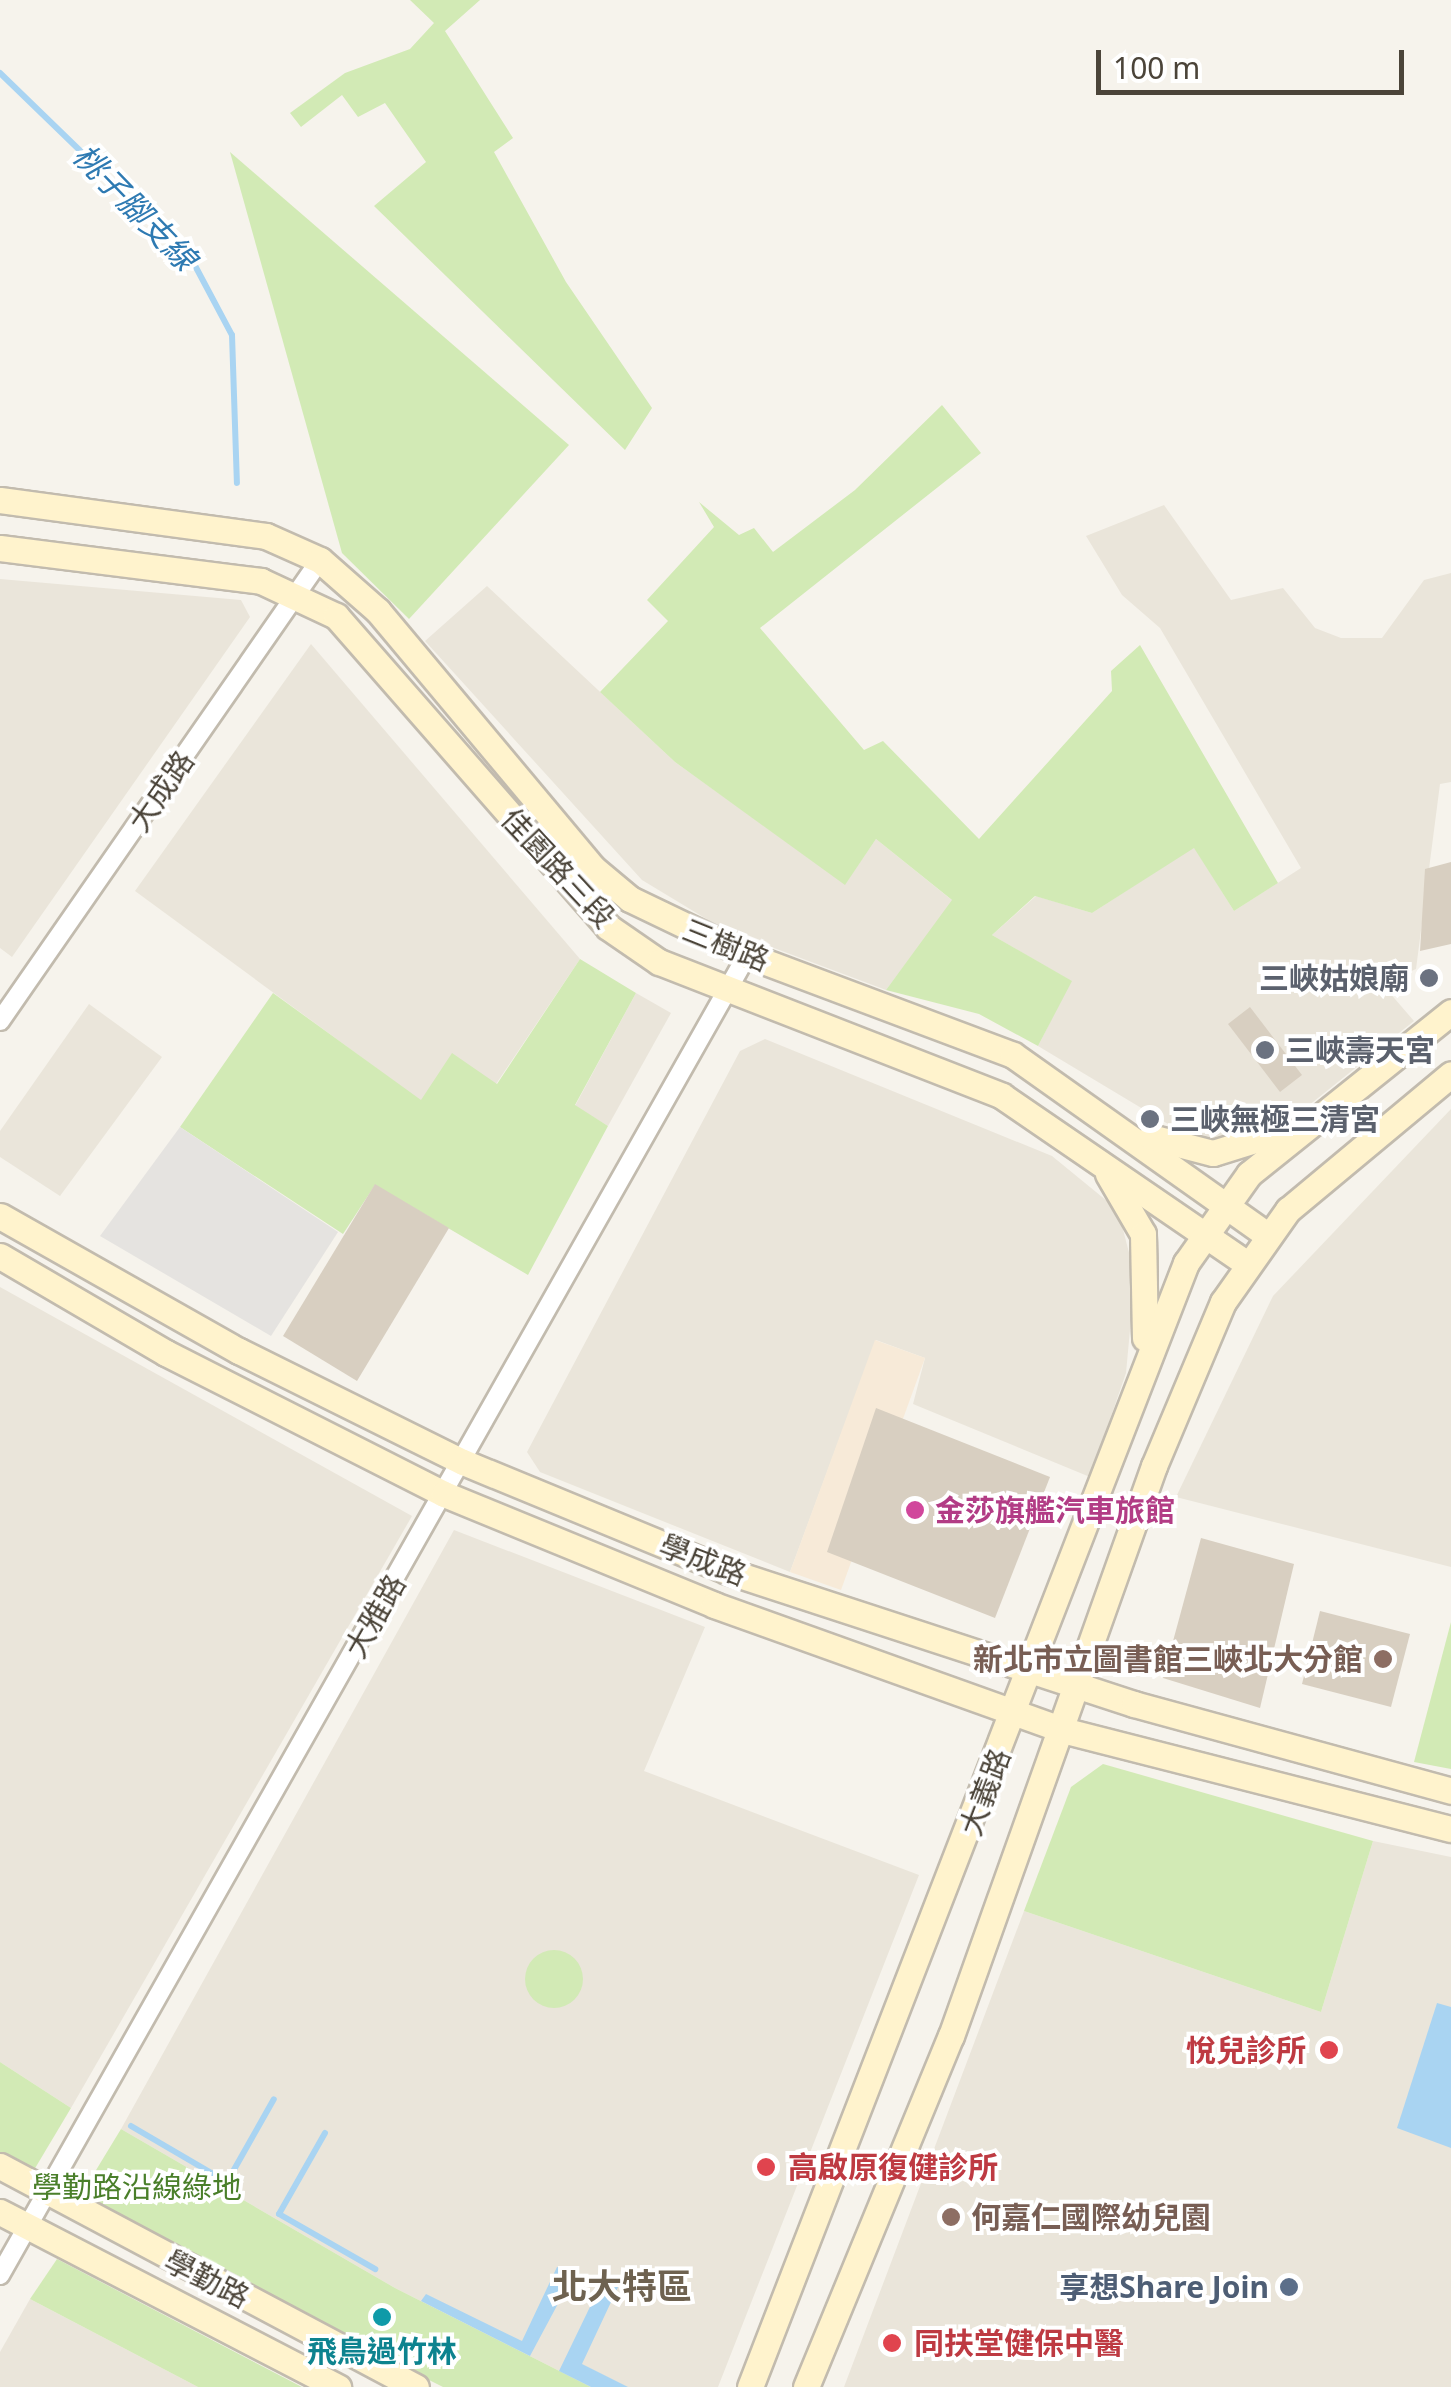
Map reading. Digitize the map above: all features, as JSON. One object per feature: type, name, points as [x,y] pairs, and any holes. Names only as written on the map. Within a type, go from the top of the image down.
[{"type":"street","points":[[0,500],[266,536],[320,560]]},
{"type":"street","name":"佳園路三段","points":[[0,548],[262,580],[297,595],[354,630],[608,926],[659,962],[947,1068],[1087,1152],[1246,1263]]},
{"type":"street","name":"大成路","points":[[0,1021],[320,560]]},
{"type":"street","name":"三樹路","points":[[320,560],[378,611],[593,868],[676,926],[985,1041],[1226,1202],[1266,1235]]},
{"type":"street","name":"大雅路","points":[[0,2275],[747,955]]},
{"type":"street","points":[[1084,1106],[1175,1149],[1213,1154],[1264,1143],[1356,1084],[1451,1012]]},
{"type":"street","points":[[1266,1235],[1451,1074]]},
{"type":"street","points":[[1226,1202],[1356,1084]]},
{"type":"street","points":[[1087,1152],[1143,1234],[1148,1321],[1136,1383]]},
{"type":"street","name":"大義路","points":[[750,2387],[1016,1712],[1136,1383],[1204,1232],[1226,1202]]},
{"type":"street","name":"學成路","points":[[0,1216],[239,1351],[463,1462],[726,1572],[1080,1687],[1451,1791]]},
{"type":"street","name":"大義路","points":[[806,2387],[1066,1731],[1181,1394],[1246,1263],[1266,1235]]},
{"type":"street","name":"學成路","points":[[0,1256],[166,1354],[444,1494],[714,1605],[1066,1731],[1451,1829]]},
{"type":"street","name":"學勤路","points":[[0,2166],[45,2195],[416,2387]]},
{"type":"street","name":"學勤路","points":[[0,2212],[26,2229],[338,2387]]},
{"type":"shaded area","points":[[1164,505],[1231,600],[1283,588],[1315,628],[1341,638],[1382,638],[1424,580],[1451,573],[1451,782],[1440,784],[1416,969],[1382,984],[1414,1021],[1308,1106],[1236,1137],[1198,1142],[1038,1046],[1071,981],[992,935],[1036,896],[1092,913],[1194,847],[1234,911],[1301,868],[1160,628],[1122,595],[1086,536]]},
{"type":"shaded area","points":[[0,579],[241,600],[250,617],[12,957],[0,948]]},
{"type":"shaded area","points":[[487,586],[675,762],[845,884],[876,839],[953,901],[886,990],[723,929],[642,880],[425,641]]},
{"type":"shaded area","points":[[311,644],[580,959],[496,1084],[421,1101],[135,891]]},
{"type":"shaded area","points":[[636,993],[671,1013],[608,1126],[575,1106]]},
{"type":"shaded area","points":[[89,1004],[162,1057],[60,1196],[0,1157],[0,1131]]},
{"type":"shaded area","points":[[765,1039],[1052,1156],[1118,1210],[1135,1276],[1126,1373],[1090,1477],[913,1404],[925,1358],[876,1340],[790,1572],[540,1472],[527,1452],[740,1051]]},
{"type":"shaded area","points":[[1451,1109],[1451,1567],[1176,1497],[1273,1296]]},
{"type":"shaded area","points":[[180,1127],[338,1232],[271,1336],[100,1236]]},
{"type":"shaded area","points":[[0,1287],[412,1516],[71,2108],[0,2062]]},
{"type":"shaded area","points":[[875,1340],[925,1358],[841,1590],[790,1572]]},
{"type":"shaded area","points":[[454,1530],[705,1627],[644,1771],[919,1875],[718,2387],[591,2387],[395,2288],[121,2129]]},
{"type":"shaded area","points":[[1373,1841],[1451,1857],[1451,2387],[844,2387],[1024,1911],[1321,2012]]},
{"type":"shaded area","points":[[30,2299],[198,2387],[0,2387],[0,2352]]},
{"type":"green space","points":[[410,0],[480,0],[445,31],[513,138],[494,152],[566,282],[652,408],[625,450],[374,206],[426,162],[385,103],[358,117],[342,95],[301,127],[290,113],[345,73],[410,49],[434,23]]},
{"type":"green space","points":[[230,152],[569,445],[409,619],[342,553]]},
{"type":"green space","points":[[942,405],[981,453],[760,628],[864,750],[883,741],[979,839],[1112,691],[1111,671],[1140,645],[1278,883],[1234,911],[1194,848],[1092,913],[1035,896],[992,935],[1072,981],[1038,1046],[979,1014],[886,990],[952,900],[876,839],[845,885],[675,762],[600,692],[668,621],[647,600],[714,527],[699,502],[739,535],[754,528],[773,552],[855,490]]},
{"type":"green space","points":[[580,959],[636,993],[575,1105],[608,1126],[528,1275],[375,1185],[343,1234],[180,1127],[273,993],[421,1100],[452,1053],[497,1084]]},
{"type":"green space","points":[[1451,1622],[1451,1769],[1414,1762]]},
{"type":"green space","points":[[1103,1764],[1373,1841],[1321,2012],[1024,1911],[1071,1787]]},
{"type":"green space","points":[[554,1950],[575,1958],[583,1979],[575,2000],[554,2008],[533,2000],[525,1979],[533,1958]]},
{"type":"green space","name":"學勤路沿線綠地","points":[[0,2062],[71,2108],[31,2175],[0,2154]]},
{"type":"green space","name":"學勤路沿線綠地","points":[[121,2129],[395,2288],[591,2387],[443,2387],[76,2203]]},
{"type":"green space","name":"學勤路沿線綠地","points":[[57,2259],[302,2387],[198,2387],[30,2299]]},
{"type":"water","points":[[1437,2003],[1451,2007],[1451,2148],[1397,2128]]},
{"type":"water","points":[[557,2267],[575,2272],[530,2356],[421,2301],[426,2294],[522,2341]]},
{"type":"water","points":[[602,2282],[619,2285],[582,2364],[628,2387],[591,2387],[559,2371]]},
{"type":"building","points":[[1451,862],[1451,944],[1420,951],[1425,869]]},
{"type":"building","name":"三峽壽天宮","points":[[1250,1007],[1302,1075],[1280,1092],[1228,1024]]},
{"type":"building","points":[[375,1184],[449,1228],[357,1381],[283,1336]]},
{"type":"building","name":"金莎旗艦汽車旅館","points":[[876,1408],[1050,1477],[995,1618],[827,1552]]},
{"type":"building","points":[[1201,1538],[1294,1564],[1260,1708],[1163,1678]]},
{"type":"building","points":[[1320,1611],[1410,1634],[1391,1707],[1302,1684]]},
{"type":"waterway","name":"桃子腳支線","points":[[0,73],[191,258],[232,335],[237,483]]},
{"type":"waterway","points":[[131,2126],[227,2182],[274,2099]]},
{"type":"waterway","points":[[325,2133],[279,2214],[375,2269]]},
{"type":"place","name":"三峽姑娘廟","points":[[1429,978]]},
{"type":"place","name":"三峽壽天宮","points":[[1265,1050]]},
{"type":"place","name":"三峽無極三清宮","points":[[1150,1119]]},
{"type":"place","name":"金莎旗艦汽車旅館","points":[[915,1510]]},
{"type":"place","name":"新北市立圖書館三峽北大分館","points":[[1383,1659]]},
{"type":"place","name":"悅兒診所","points":[[1329,2050]]},
{"type":"place","name":"高啟原復健診所","points":[[766,2167]]},
{"type":"place","name":"何嘉仁國際幼兒園","points":[[951,2217]]},
{"type":"place","name":"享想Share Join","points":[[1289,2287]]},
{"type":"place","name":"飛鳥過竹林","points":[[382,2317]]},
{"type":"place","name":"同扶堂健保中醫","points":[[892,2343]]},
{"type":"district","name":"北大特區","points":[[622,2286]]}]
